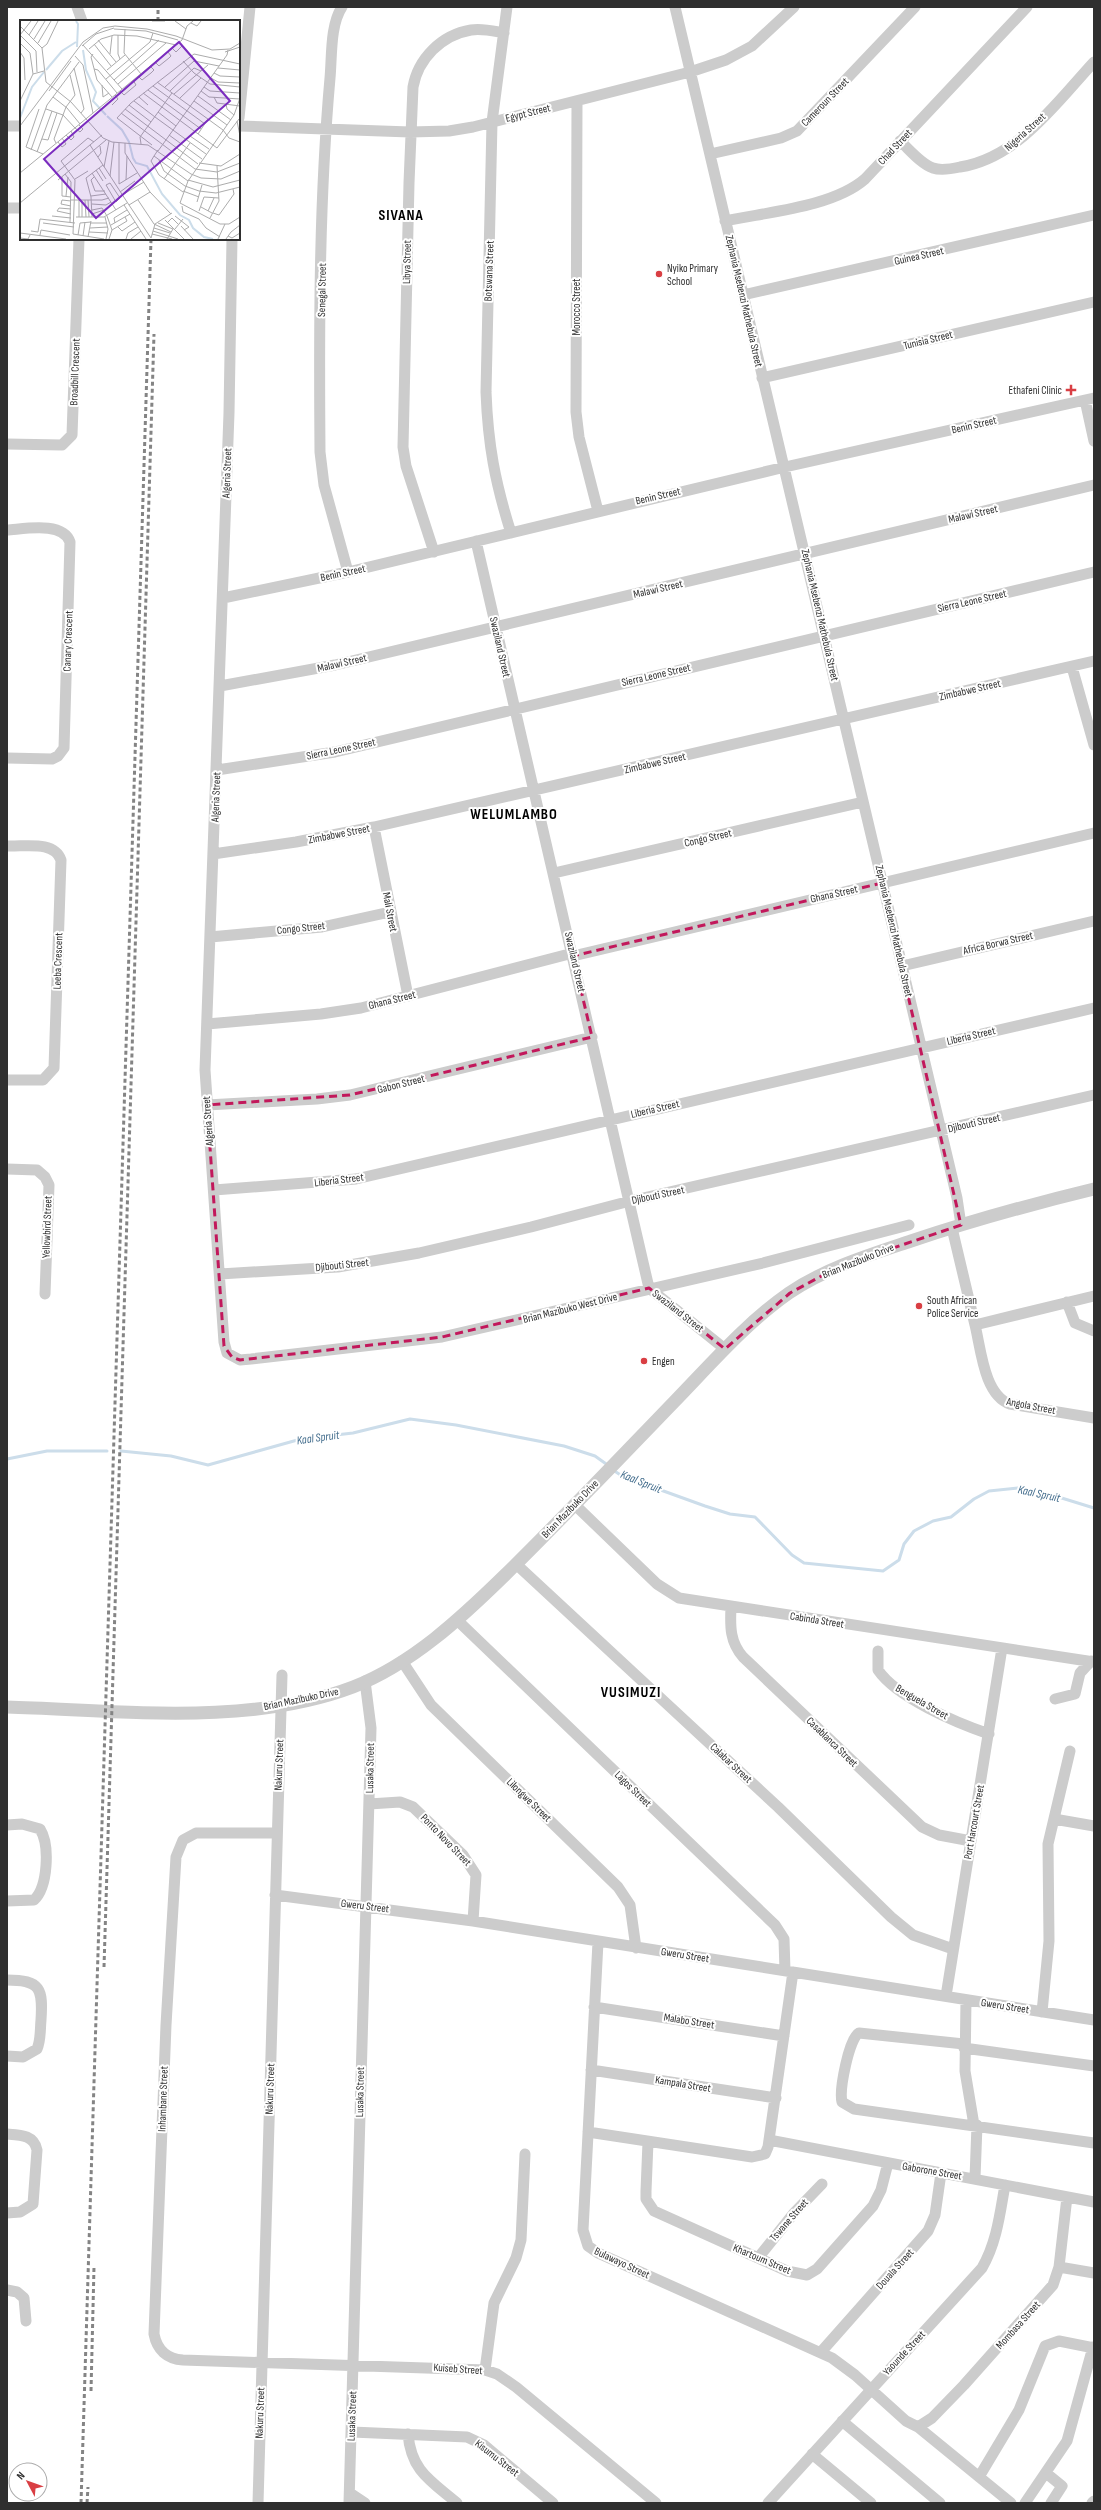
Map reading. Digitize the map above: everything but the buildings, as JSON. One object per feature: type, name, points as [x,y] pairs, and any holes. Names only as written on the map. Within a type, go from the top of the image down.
[{"type":"street","points":[[77,7],[82,20]]},
{"type":"street","points":[[240,108],[250,7]]},
{"type":"street","name":"Senegal Street","points":[[342,7],[337,14],[334,34],[325,130],[320,452],[324,485],[348,572]]},
{"type":"street","name":"Botswana Street","points":[[508,7],[492,122],[487,428],[493,470],[511,533]]},
{"type":"street","name":"Zephania Msebenzi Mathebula Street","points":[[675,7],[762,378],[806,554],[843,719],[941,1131],[957,1226]]},
{"type":"street","name":"Egypt Street","points":[[240,126],[410,132],[461,129],[690,72],[726,60],[752,46],[794,7]]},
{"type":"street","name":"Cameroun Street","points":[[710,154],[781,138],[797,131],[915,7]]},
{"type":"street","name":"Chad Street","points":[[725,221],[841,196],[865,179],[1027,7]]},
{"type":"street","name":"Libya Street","points":[[434,552],[406,466],[403,452],[410,132],[415,75],[428,54],[452,37],[467,31],[483,30],[504,33]]},
{"type":"street","name":"Nigeria Street","points":[[900,141],[932,168],[948,170],[979,162],[999,154],[1017,142],[1091,70]]},
{"type":"street","name":"Morocco Street","points":[[577,101],[576,412],[579,437],[598,511]]},
{"type":"street","points":[[7,126],[20,126]]},
{"type":"street","points":[[7,208],[20,208]]},
{"type":"street","name":"Guinea Street","points":[[743,295],[1094,215]]},
{"type":"street","name":"Broadbill Crescent","points":[[7,444],[62,445],[72,435],[80,240]]},
{"type":"street","name":"Algeria Street","points":[[227,1353],[224,1346],[207,1105],[207,1024],[223,598],[232,240]]},
{"type":"street","name":"Tunisia Street","points":[[762,378],[1094,302]]},
{"type":"street","points":[[1089,399],[1094,441]]},
{"type":"street","name":"Benin Street","points":[[223,598],[348,572],[785,467],[1089,399]]},
{"type":"street","name":"Malawi Street","points":[[220,686],[336,665],[1094,486]]},
{"type":"street","name":"Canary Crescent","points":[[7,530],[59,530],[68,536],[70,542],[64,748],[58,756],[52,759],[7,758]]},
{"type":"street","name":"Swaziland Street","points":[[476,541],[573,954],[649,1288],[725,1349]]},
{"type":"street","name":"Sierra Leone Street","points":[[217,770],[316,756],[1094,572]]},
{"type":"street","name":"Zimbabwe Street","points":[[213,854],[296,842],[374,827],[1094,661]]},
{"type":"street","points":[[1072,667],[1094,745]]},
{"type":"street","name":"Congo Street","points":[[554,873],[863,802]]},
{"type":"street","name":"Mali Street","points":[[374,827],[408,996]]},
{"type":"street","name":"Ghana Street","points":[[207,1024],[338,1012],[408,996],[573,954],[1094,833]]},
{"type":"street","name":"Leeba Crescent","points":[[7,846],[47,847],[56,851],[60,860],[54,1068],[44,1080],[7,1080]]},
{"type":"street","name":"Congo Street","points":[[210,937],[322,927],[390,912]]},
{"type":"street","name":"Africa Borwa Street","points":[[902,966],[1094,921]]},
{"type":"street","name":"Liberia Street","points":[[214,1190],[356,1179],[1094,1008]]},
{"type":"street","name":"Gabon Street","points":[[207,1105],[317,1099],[350,1095],[592,1037]]},
{"type":"street","name":"Djibouti Street","points":[[220,1274],[338,1267],[477,1241],[630,1201],[1094,1095]]},
{"type":"street","name":"Yellowbird Street","points":[[7,1169],[37,1170],[45,1177],[49,1186],[45,1294]]},
{"type":"street","name":"Brian Mazibuko Drive","points":[[7,1707],[217,1713],[280,1706],[316,1698],[365,1681],[402,1660],[457,1620],[516,1564],[725,1349],[770,1308],[814,1279],[853,1260],[957,1226],[1094,1189]]},
{"type":"street","name":"Brian Mazibuko West Drive","points":[[227,1353],[240,1360],[419,1342],[763,1263],[909,1225]]},
{"type":"street","name":"Angola Street","points":[[957,1226],[975,1325],[990,1388],[999,1399],[1010,1404],[1094,1418]]},
{"type":"street","points":[[975,1325],[1094,1296]]},
{"type":"street","points":[[1067,1302],[1075,1323],[1094,1330]]},
{"type":"street","name":"Cabinda Street","points":[[574,1504],[668,1592],[692,1601],[1092,1661]]},
{"type":"street","name":"Calabar Street","points":[[516,1564],[778,1807],[891,1917],[913,1934],[953,1949]]},
{"type":"street","name":"Casablanca Street","points":[[731,1607],[732,1636],[734,1644],[743,1657],[922,1827],[939,1835],[971,1841]]},
{"type":"street","name":"Lagos Street","points":[[457,1620],[775,1925],[784,1939],[789,1972],[784,2036],[769,2140]]},
{"type":"street","name":"Port Harcourt Street","points":[[946,1996],[990,1734],[1002,1648]]},
{"type":"street","name":"Benguela Street","points":[[878,1651],[878,1670],[892,1685],[948,1718],[990,1734]]},
{"type":"street","name":"Lilongwe Street","points":[[402,1660],[431,1705],[618,1887],[630,1905],[636,1948]]},
{"type":"street","points":[[1055,1699],[1075,1694],[1080,1674],[1092,1661]]},
{"type":"street","name":"Nakuru Street","points":[[258,2503],[282,1675]]},
{"type":"street","name":"Lusaka Street","points":[[349,2498],[371,1728],[365,1681]]},
{"type":"street","points":[[1042,2012],[1048,1942],[1048,1844],[1070,1751]]},
{"type":"street","name":"Ponto Novo Street","points":[[369,1804],[400,1802],[413,1807],[463,1855],[476,1875],[473,1921]]},
{"type":"street","points":[[1054,1819],[1094,1826]]},
{"type":"street","points":[[7,1824],[22,1824],[40,1829],[45,1843],[44,1884],[39,1895],[27,1902],[7,1901]]},
{"type":"street","name":"Inhambane Street","points":[[262,2362],[177,2360],[161,2350],[154,2334],[166,2024],[176,1857],[183,1840],[196,1832],[277,1833]]},
{"type":"street","name":"Gweru Street","points":[[275,1895],[473,1921],[1094,2020]]},
{"type":"street","name":"Bulawayo Street","points":[[598,1942],[583,2230],[588,2246],[598,2253],[821,2352],[845,2366],[900,2416],[918,2427],[1010,2503]]},
{"type":"street","points":[[7,1980],[28,1981],[38,1988],[42,1996],[37,2049],[23,2057],[7,2056]]},
{"type":"street","points":[[966,2000],[964,2046],[966,2085],[976,2125],[975,2178]]},
{"type":"street","name":"Malabo Street","points":[[594,2007],[784,2036]]},
{"type":"street","points":[[1094,2066],[964,2046],[859,2033],[851,2041],[841,2098],[845,2105],[854,2109],[976,2125],[1094,2143]]},
{"type":"street","name":"Kampala Street","points":[[591,2070],[776,2098]]},
{"type":"street","points":[[588,2132],[757,2158],[764,2154],[769,2140]]},
{"type":"street","points":[[7,2134],[27,2136],[36,2145],[38,2150],[33,2204],[20,2212],[7,2212]]},
{"type":"street","name":"Gaborone Street","points":[[769,2140],[941,2173],[975,2178],[1094,2202]]},
{"type":"street","name":"Khartoum Street","points":[[648,2142],[646,2199],[654,2211],[758,2258],[794,2273],[807,2275],[817,2269],[873,2206],[882,2190],[888,2163]]},
{"type":"street","points":[[485,2370],[494,2303],[516,2258],[521,2240],[525,2154]]},
{"type":"street","name":"Douala Street","points":[[821,2352],[928,2231],[936,2214],[941,2173]]},
{"type":"street","name":"Tswane Street","points":[[758,2258],[794,2213],[822,2184]]},
{"type":"street","name":"Yaounde Street","points":[[768,2503],[982,2268],[989,2256],[996,2235],[1005,2185]]},
{"type":"street","name":"Mombasa Street","points":[[918,2427],[928,2422],[964,2385],[1053,2285],[1058,2267],[1067,2197]]},
{"type":"street","points":[[1058,2267],[1094,2273]]},
{"type":"street","points":[[7,2290],[17,2292],[24,2298],[26,2321]]},
{"type":"street","points":[[979,2477],[1018,2410],[1045,2346],[1059,2342],[1094,2348],[1067,2441],[1026,2503]]},
{"type":"street","name":"Kuiseb Street","points":[[262,2362],[354,2364],[485,2370],[497,2374],[516,2387],[656,2503]]},
{"type":"street","points":[[842,2421],[940,2503]]},
{"type":"street","name":"Kisumu Street","points":[[352,2432],[458,2436],[476,2440],[553,2503]]},
{"type":"street","points":[[408,2434],[410,2453],[418,2468],[457,2503]]},
{"type":"street","points":[[812,2454],[871,2503]]},
{"type":"street","points":[[1046,2473],[1062,2486],[1051,2503]]},
{"type":"street","points":[[349,2498],[365,2503]]},
{"type":"highlighted area","points":[[882,883],[961,1225],[840,1266],[790,1293],[725,1349],[649,1288],[442,1337],[240,1360],[232,1357],[224,1346],[207,1105],[350,1095],[592,1037],[573,956]]},
{"type":"waterway","name":"Kaal Spruit","points":[[121,1451],[171,1456],[208,1465],[301,1439],[353,1433],[410,1419],[456,1425],[564,1446],[595,1456],[609,1466]]},
{"type":"waterway","name":"Kaal Spruit","points":[[7,1459],[47,1451],[107,1451]]},
{"type":"waterway","name":"Kaal Spruit","points":[[613,1470],[622,1476],[705,1506],[730,1514],[755,1517],[792,1555],[804,1563],[883,1571],[899,1560],[904,1544],[914,1531],[933,1521],[951,1517],[974,1499],[989,1491],[1018,1488],[1039,1491],[1094,1508]]},
{"type":"railway","points":[[158,7],[158,20]]},
{"type":"railway","points":[[81,2503],[151,240]]},
{"type":"railway","points":[[104,1967],[154,334]]},
{"type":"railway","points":[[91,2391],[94,2267]]},
{"type":"railway","points":[[87,2503],[88,2487]]},
{"type":"place","name":"Nyiko Primary School","points":[[659,274]]},
{"type":"place","name":"Ethafeni Clinic","points":[[1071,390]]},
{"type":"place","name":"South African Police Service","points":[[919,1306]]},
{"type":"place","name":"Engen","points":[[644,1361]]},
{"type":"district","name":"SIVANA","points":[[401,215]]},
{"type":"district","name":"WELUMLAMBO","points":[[514,814]]},
{"type":"district","name":"VUSIMUZI","points":[[631,1692]]}]
